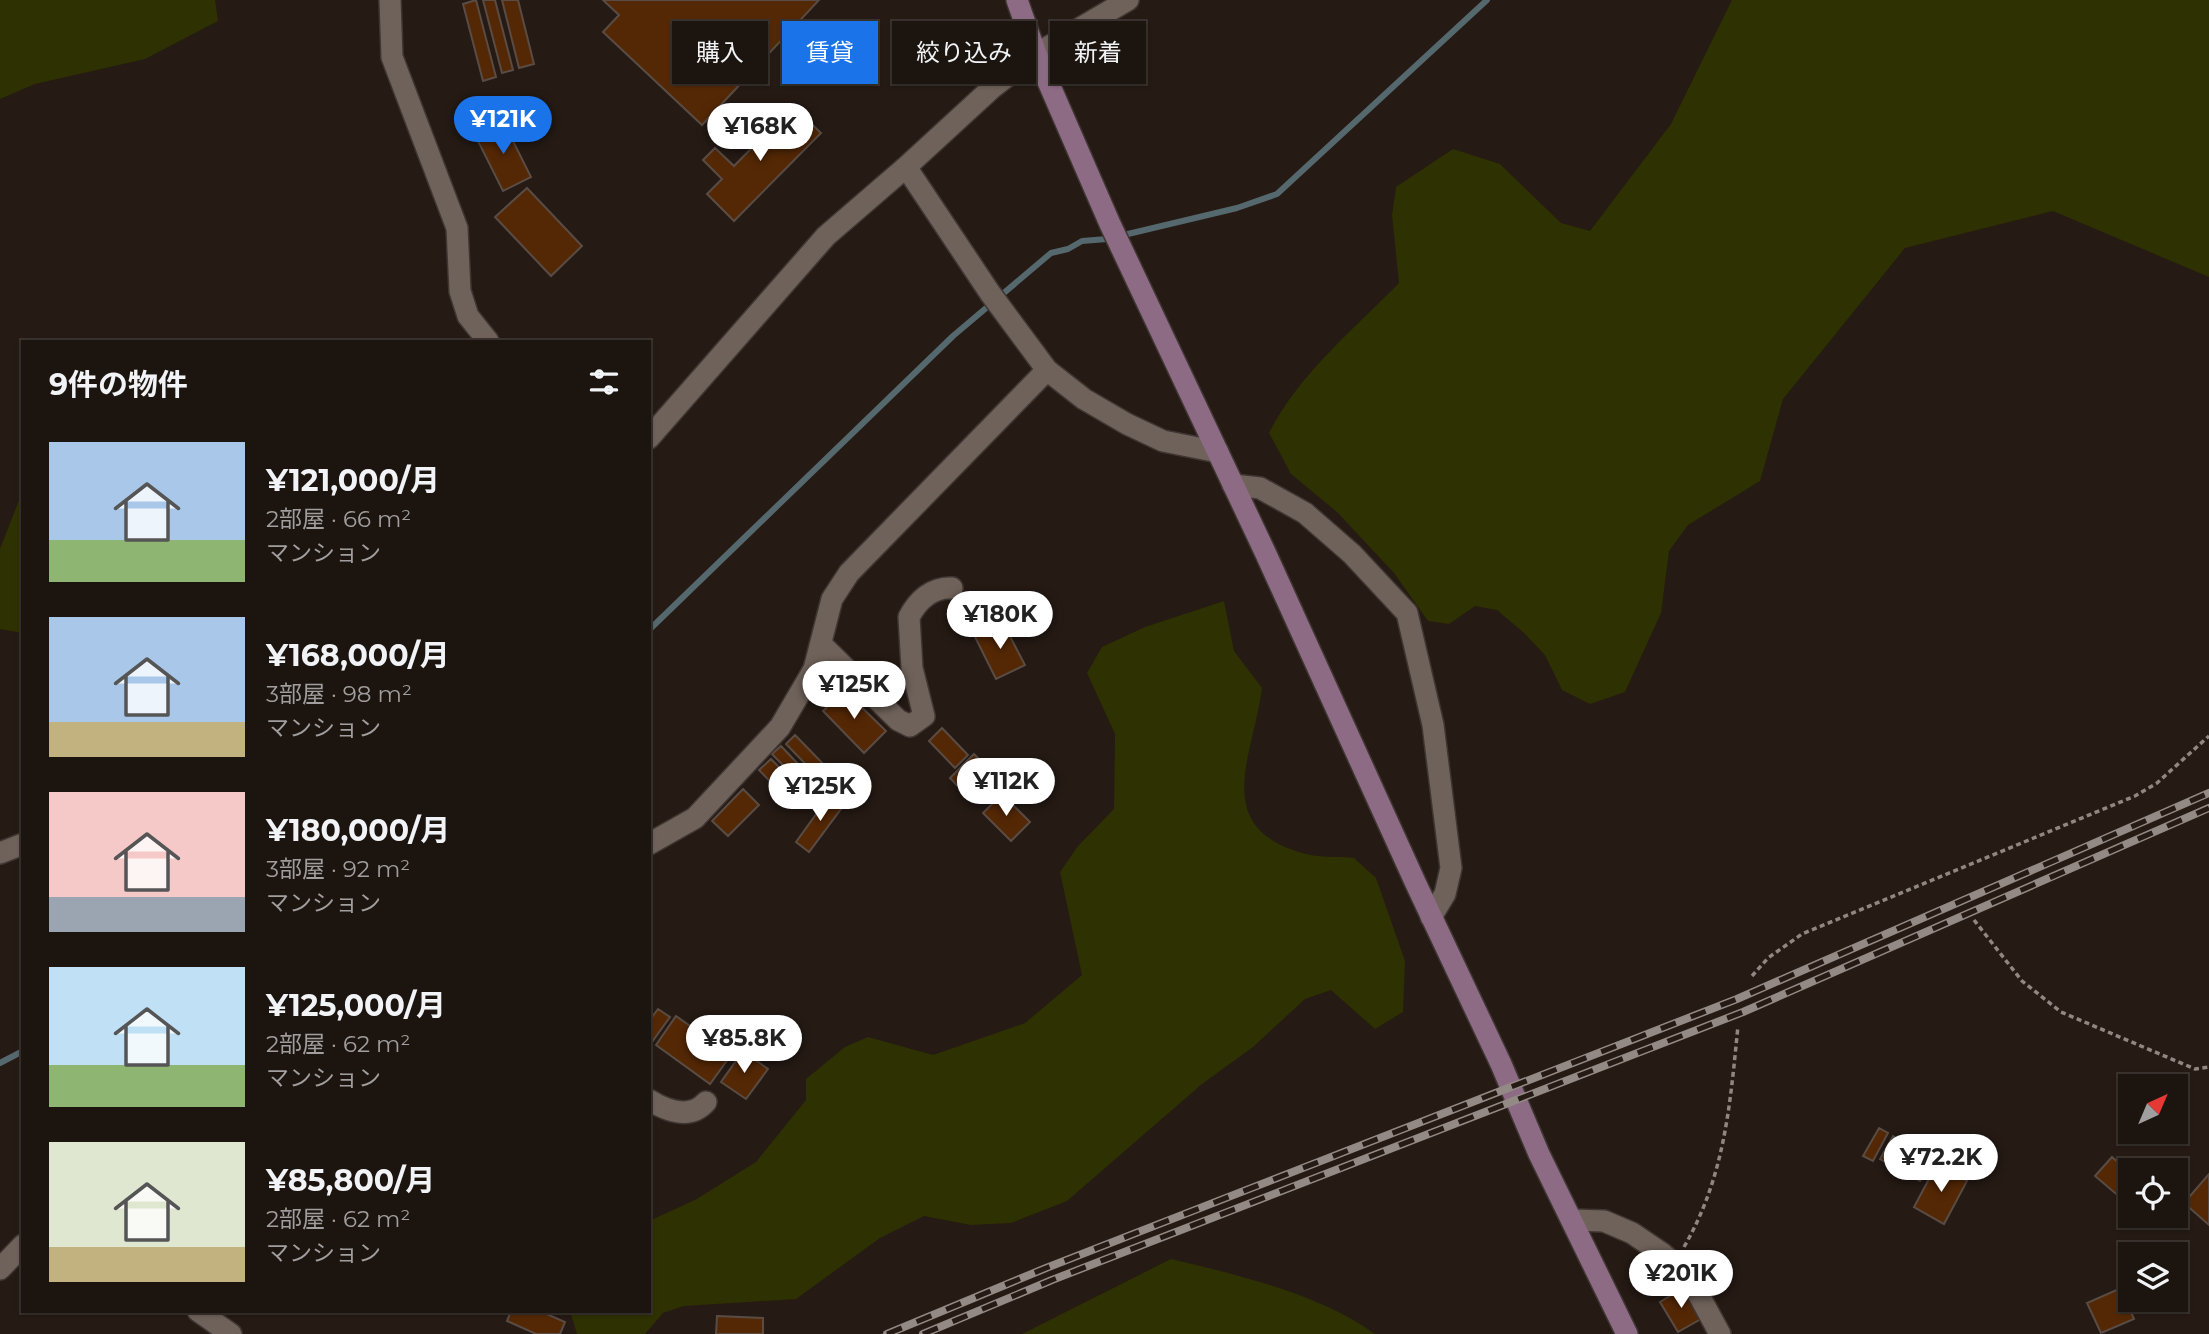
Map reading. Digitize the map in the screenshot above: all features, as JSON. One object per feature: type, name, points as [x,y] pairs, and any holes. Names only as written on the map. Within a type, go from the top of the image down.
[{"type":"street","points":[[390,0],[392,57],[457,228],[460,291],[468,316],[487,340]]},
{"type":"street","points":[[1017,0],[1037,54],[1110,224],[1627,1334]]},
{"type":"street","points":[[651,436],[826,236],[992,88],[1037,54],[1128,0]]},
{"type":"street","points":[[906,167],[990,293],[1046,370],[1084,399],[1127,424],[1163,441],[1218,452]]},
{"type":"street","points":[[651,843],[695,818],[780,727],[801,693],[822,645],[832,599],[849,573],[1046,370]]},
{"type":"street","points":[[1233,485],[1260,488],[1305,513],[1352,554],[1407,613],[1433,725],[1451,867],[1445,894],[1431,917]]},
{"type":"street","points":[[822,645],[898,720],[910,726],[924,716],[912,668],[909,617],[927,594],[941,587],[952,588]]},
{"type":"street","points":[[0,853],[21,845]]},
{"type":"street","points":[[651,1101],[672,1110],[688,1113],[706,1102]]},
{"type":"street","points":[[1572,1220],[1604,1221],[1632,1233],[1674,1264],[1689,1277],[1720,1334]]},
{"type":"street","points":[[0,1269],[21,1247]]},
{"type":"street","points":[[201,1313],[231,1334]]},
{"type":"path","points":[[1752,976],[1768,958],[1802,934],[2135,796],[2157,783],[2209,736]]},
{"type":"path","points":[[1974,920],[2022,981],[2061,1012],[2195,1069],[2209,1067]]},
{"type":"path","points":[[1674,1264],[1715,1178],[1728,1126],[1738,1026]]},
{"type":"green space","points":[[0,0],[215,0],[218,21],[145,59],[35,84],[0,99]]},
{"type":"green space","points":[[1732,0],[2209,0],[2209,277],[2053,211],[1905,248],[1783,399],[1760,481],[1688,525],[1669,551],[1661,613],[1625,692],[1590,704],[1562,690],[1545,655],[1497,610],[1475,606],[1449,624],[1428,621],[1394,573],[1337,512],[1291,474],[1269,433],[1311,372],[1399,283],[1392,215],[1396,187],[1453,149],[1500,164],[1561,223],[1590,231],[1671,124]]},
{"type":"green space","points":[[21,495],[21,633],[0,629],[0,549]]},
{"type":"green space","points":[[1224,601],[1234,651],[1262,688],[1246,764],[1244,788],[1247,809],[1257,827],[1276,842],[1306,854],[1354,858],[1376,878],[1405,961],[1403,1012],[1375,1029],[1331,990],[1305,999],[1253,1047],[1202,1084],[1067,1201],[1011,1223],[971,1225],[924,1216],[880,1238],[796,1299],[684,1306],[663,1313],[645,1334],[577,1334],[571,1313],[651,1313],[651,1220],[695,1200],[756,1162],[806,1100],[806,1079],[845,1047],[868,1037],[933,1055],[1025,1023],[1082,975],[1060,872],[1078,846],[1114,809],[1115,734],[1087,673],[1102,647],[1145,627]]},
{"type":"green space","points":[[1171,1259],[1250,1279],[1304,1297],[1353,1320],[1375,1334],[1022,1334]]},
{"type":"building","points":[[476,0],[496,77],[483,81],[463,4]]},
{"type":"building","points":[[483,0],[495,0],[513,70],[502,73]]},
{"type":"building","points":[[502,0],[518,0],[534,64],[519,68]]},
{"type":"building","points":[[603,0],[819,0],[799,21],[782,21],[782,40],[768,54],[768,21],[672,21],[672,84],[740,84],[702,125],[603,32],[619,15]]},
{"type":"building","points":[[793,106],[821,133],[734,221],[707,194],[722,179],[703,160],[715,148],[734,166]]},
{"type":"building","points":[[503,121],[531,177],[503,191],[475,135]]},
{"type":"building","points":[[527,188],[582,246],[551,276],[495,217]]},
{"type":"building","points":[[1003,623],[1025,665],[996,679],[975,637]]},
{"type":"building","points":[[844,690],[886,731],[864,753],[823,711]]},
{"type":"building","points":[[942,728],[968,755],[955,768],[929,741]]},
{"type":"building","points":[[795,735],[831,772],[822,781],[786,744]]},
{"type":"building","points":[[781,746],[818,785],[810,793],[772,754]]},
{"type":"building","points":[[974,754],[997,778],[973,802],[950,778]]},
{"type":"building","points":[[771,759],[807,796],[795,807],[759,770]]},
{"type":"building","points":[[743,789],[759,805],[728,836],[712,821]]},
{"type":"building","points":[[1002,794],[1030,822],[1011,841],[983,813]]},
{"type":"building","points":[[830,795],[844,805],[809,852],[796,842]]},
{"type":"building","points":[[658,1009],[670,1017],[652,1042],[651,1041],[651,1018]]},
{"type":"building","points":[[676,1016],[731,1055],[710,1084],[656,1045]]},
{"type":"building","points":[[743,1051],[768,1069],[746,1099],[721,1082]]},
{"type":"building","points":[[1879,1128],[1888,1133],[1873,1161],[1863,1156]]},
{"type":"building","points":[[1893,1136],[1932,1158],[1920,1181],[1880,1159]]},
{"type":"building","points":[[2112,1157],[2118,1162],[2118,1196],[2095,1176]]},
{"type":"building","points":[[1937,1164],[1967,1181],[1944,1224],[1914,1207]]},
{"type":"building","points":[[2209,1174],[2209,1225],[2188,1207],[2188,1198]]},
{"type":"building","points":[[1683,1288],[1701,1319],[1678,1332],[1660,1302]]},
{"type":"building","points":[[2118,1289],[2118,1312],[2131,1312],[2134,1319],[2101,1333],[2087,1303]]},
{"type":"building","points":[[510,1313],[545,1313],[565,1322],[560,1334],[536,1334],[507,1321]]},
{"type":"building","points":[[717,1316],[763,1318],[763,1334],[716,1334]]},
{"type":"waterway","points":[[651,628],[953,336],[1051,253],[1068,249],[1082,241],[1107,239],[1237,208],[1277,194],[1487,0]]},
{"type":"waterway","points":[[0,1063],[21,1052]]},
{"type":"railway","points":[[887,1334],[1046,1268],[1737,999],[2209,793]]},
{"type":"railway","points":[[923,1334],[1052,1280],[1743,1012],[2209,808]]}]
